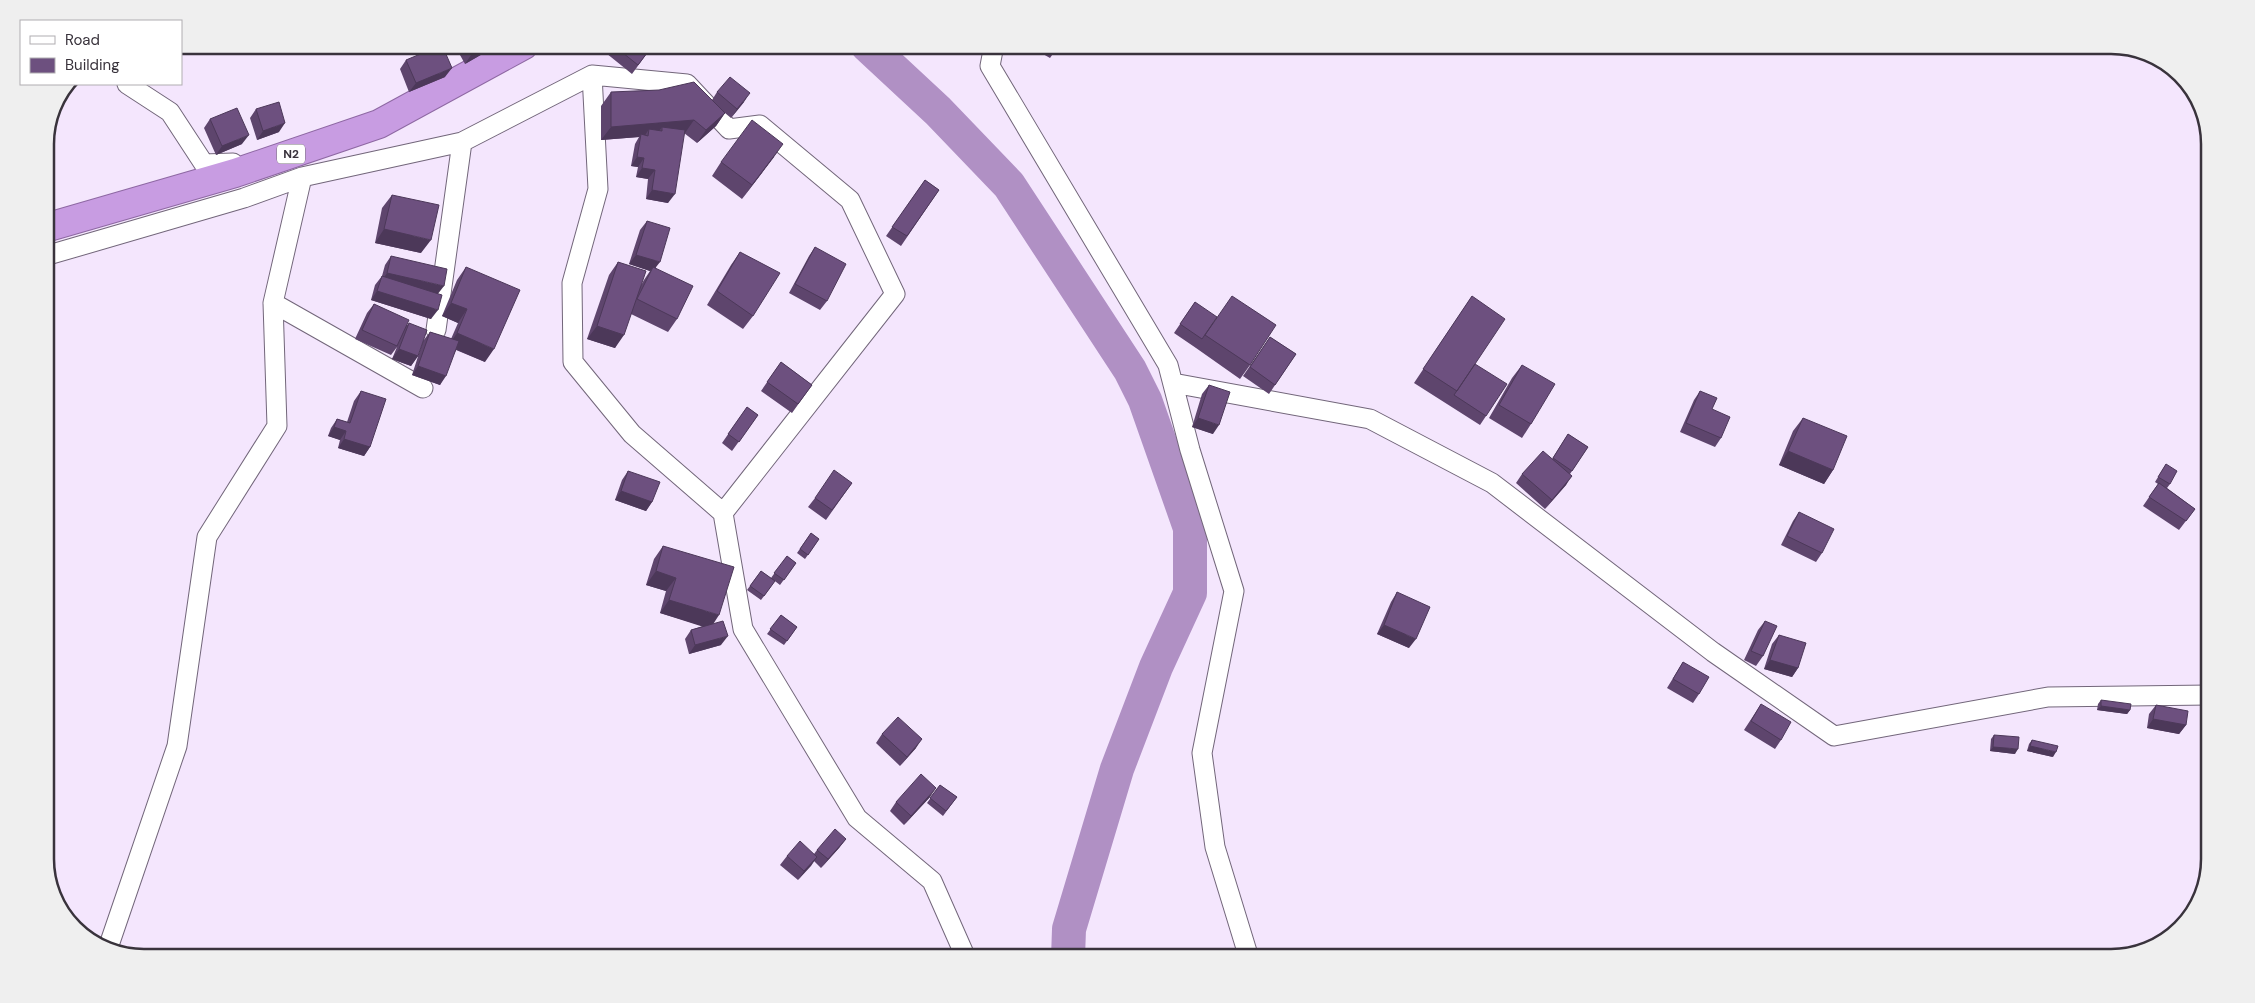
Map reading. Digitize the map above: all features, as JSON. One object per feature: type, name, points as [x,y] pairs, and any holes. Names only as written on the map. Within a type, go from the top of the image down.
[{"type":"highway","name":"N2","points":[[54,226],[240,185],[379,124],[507,54]]},
{"type":"street","points":[[992,54],[990,66],[1168,365],[1190,450],[1234,590],[1202,753],[1215,847],[1246,949]]},
{"type":"street","points":[[54,253],[240,185],[302,177],[462,142],[592,75],[687,84],[729,129],[760,125],[850,200],[896,294],[723,513]]},
{"type":"street","points":[[592,75],[598,190],[572,283],[574,362],[632,434],[723,513],[743,629],[857,818],[932,881],[962,949]]},
{"type":"street","points":[[129,85],[170,112],[204,164],[233,163],[240,185]]},
{"type":"street","points":[[436,330],[462,142]]},
{"type":"street","points":[[110,942],[177,746],[207,536],[277,426],[273,303],[302,177]]},
{"type":"street","points":[[273,303],[423,388]]},
{"type":"street","points":[[1173,383],[1370,419],[1483,478],[1713,652],[1834,736],[2048,697],[2201,696]]},
{"type":"building","points":[[420,54],[446,54],[452,68],[416,83],[406,60]]},
{"type":"building","points":[[624,54],[646,54],[638,65]]},
{"type":"building","points":[[730,77],[750,93],[737,109],[717,92]]},
{"type":"building","points":[[694,82],[725,113],[706,130],[694,120],[611,127],[611,92],[659,90]]},
{"type":"building","points":[[279,102],[285,123],[263,131],[256,109]]},
{"type":"building","points":[[237,108],[249,135],[222,146],[210,119]]},
{"type":"building","points":[[752,120],[783,144],[752,185],[721,162]]},
{"type":"building","points":[[662,127],[685,130],[675,194],[652,190],[655,170],[642,168],[644,158],[637,157],[641,134],[648,136],[649,129],[662,131]]},
{"type":"building","points":[[925,180],[939,190],[907,236],[892,227]]},
{"type":"building","points":[[392,195],[439,205],[431,240],[384,229]]},
{"type":"building","points":[[647,221],[670,228],[660,262],[636,255]]},
{"type":"building","points":[[815,247],[846,264],[827,301],[795,284]]},
{"type":"building","points":[[740,252],[780,273],[753,316],[717,291]]},
{"type":"building","points":[[391,256],[447,269],[444,286],[387,273]]},
{"type":"building","points":[[618,262],[646,271],[624,335],[597,326]]},
{"type":"building","points":[[466,267],[520,290],[494,349],[457,333],[467,309],[451,303]]},
{"type":"building","points":[[653,267],[693,286],[677,319],[637,299]]},
{"type":"building","points":[[382,276],[442,295],[438,310],[377,291]]},
{"type":"building","points":[[1232,296],[1276,325],[1250,365],[1205,335]]},
{"type":"building","points":[[1472,296],[1505,319],[1457,391],[1423,369]]},
{"type":"building","points":[[1195,302],[1217,317],[1202,339],[1180,324]]},
{"type":"building","points":[[374,304],[409,320],[397,346],[362,330]]},
{"type":"building","points":[[409,323],[427,330],[418,356],[399,349]]},
{"type":"building","points":[[430,332],[459,341],[446,376],[418,366]]},
{"type":"building","points":[[1270,337],[1296,354],[1275,385],[1250,367]]},
{"type":"building","points":[[781,362],[812,385],[798,404],[767,382]]},
{"type":"building","points":[[1475,364],[1507,384],[1486,416],[1454,395]]},
{"type":"building","points":[[1522,365],[1555,384],[1531,424],[1499,405]]},
{"type":"building","points":[[1209,385],[1230,392],[1219,425],[1198,418]]},
{"type":"building","points":[[361,391],[386,399],[370,447],[344,439],[346,431],[334,427],[337,419],[350,423]]},
{"type":"building","points":[[1700,391],[1717,398],[1712,409],[1730,417],[1721,438],[1686,423]]},
{"type":"building","points":[[747,407],[758,415],[739,442],[728,434]]},
{"type":"building","points":[[1803,418],[1847,436],[1833,470],[1788,451]]},
{"type":"building","points":[[1568,434],[1588,447],[1572,471],[1553,458]]},
{"type":"building","points":[[1543,451],[1572,476],[1552,500],[1522,474]]},
{"type":"building","points":[[2166,464],[2177,471],[2170,484],[2158,477]]},
{"type":"building","points":[[834,470],[852,483],[832,510],[815,498]]},
{"type":"building","points":[[628,471],[660,482],[652,502],[621,491]]},
{"type":"building","points":[[2159,483],[2195,509],[2186,521],[2149,497]]},
{"type":"building","points":[[1799,512],[1834,529],[1822,553],[1787,536]]},
{"type":"building","points":[[811,533],[819,539],[808,555],[800,549]]},
{"type":"building","points":[[663,546],[734,567],[719,615],[669,600],[676,578],[656,571]]},
{"type":"building","points":[[787,556],[796,563],[784,580],[774,573]]},
{"type":"building","points":[[761,571],[775,581],[764,596],[750,586]]},
{"type":"building","points":[[1397,592],[1430,607],[1416,639],[1384,625]]},
{"type":"building","points":[[781,615],[797,627],[787,641],[770,629]]},
{"type":"building","points":[[723,621],[728,636],[695,645],[691,630]]},
{"type":"building","points":[[1765,621],[1777,626],[1763,656],[1751,651]]},
{"type":"building","points":[[1779,635],[1806,643],[1798,668],[1770,660]]},
{"type":"building","points":[[1683,662],[1709,677],[1699,694],[1673,679]]},
{"type":"building","points":[[2101,700],[2131,704],[2130,710],[2101,706]]},
{"type":"building","points":[[1761,704],[1791,722],[1781,740],[1751,721]]},
{"type":"building","points":[[2156,705],[2188,711],[2186,725],[2153,719]]},
{"type":"building","points":[[898,717],[922,739],[907,757],[882,734]]},
{"type":"building","points":[[1994,735],[2019,737],[2018,749],[1993,747]]},
{"type":"building","points":[[2032,740],[2058,746],[2056,752],[2030,746]]},
{"type":"building","points":[[921,774],[936,788],[911,816],[896,802]]},
{"type":"building","points":[[940,785],[957,797],[946,811],[930,798]]},
{"type":"building","points":[[835,829],[846,839],[828,859],[817,850]]},
{"type":"building","points":[[800,841],[817,857],[804,871],[787,856]]},
{"type":"waterway","points":[[877,54],[938,111],[1009,185],[1130,370],[1145,400],[1190,528],[1190,593],[1156,667],[1117,769],[1069,929],[1068,949]]}]
